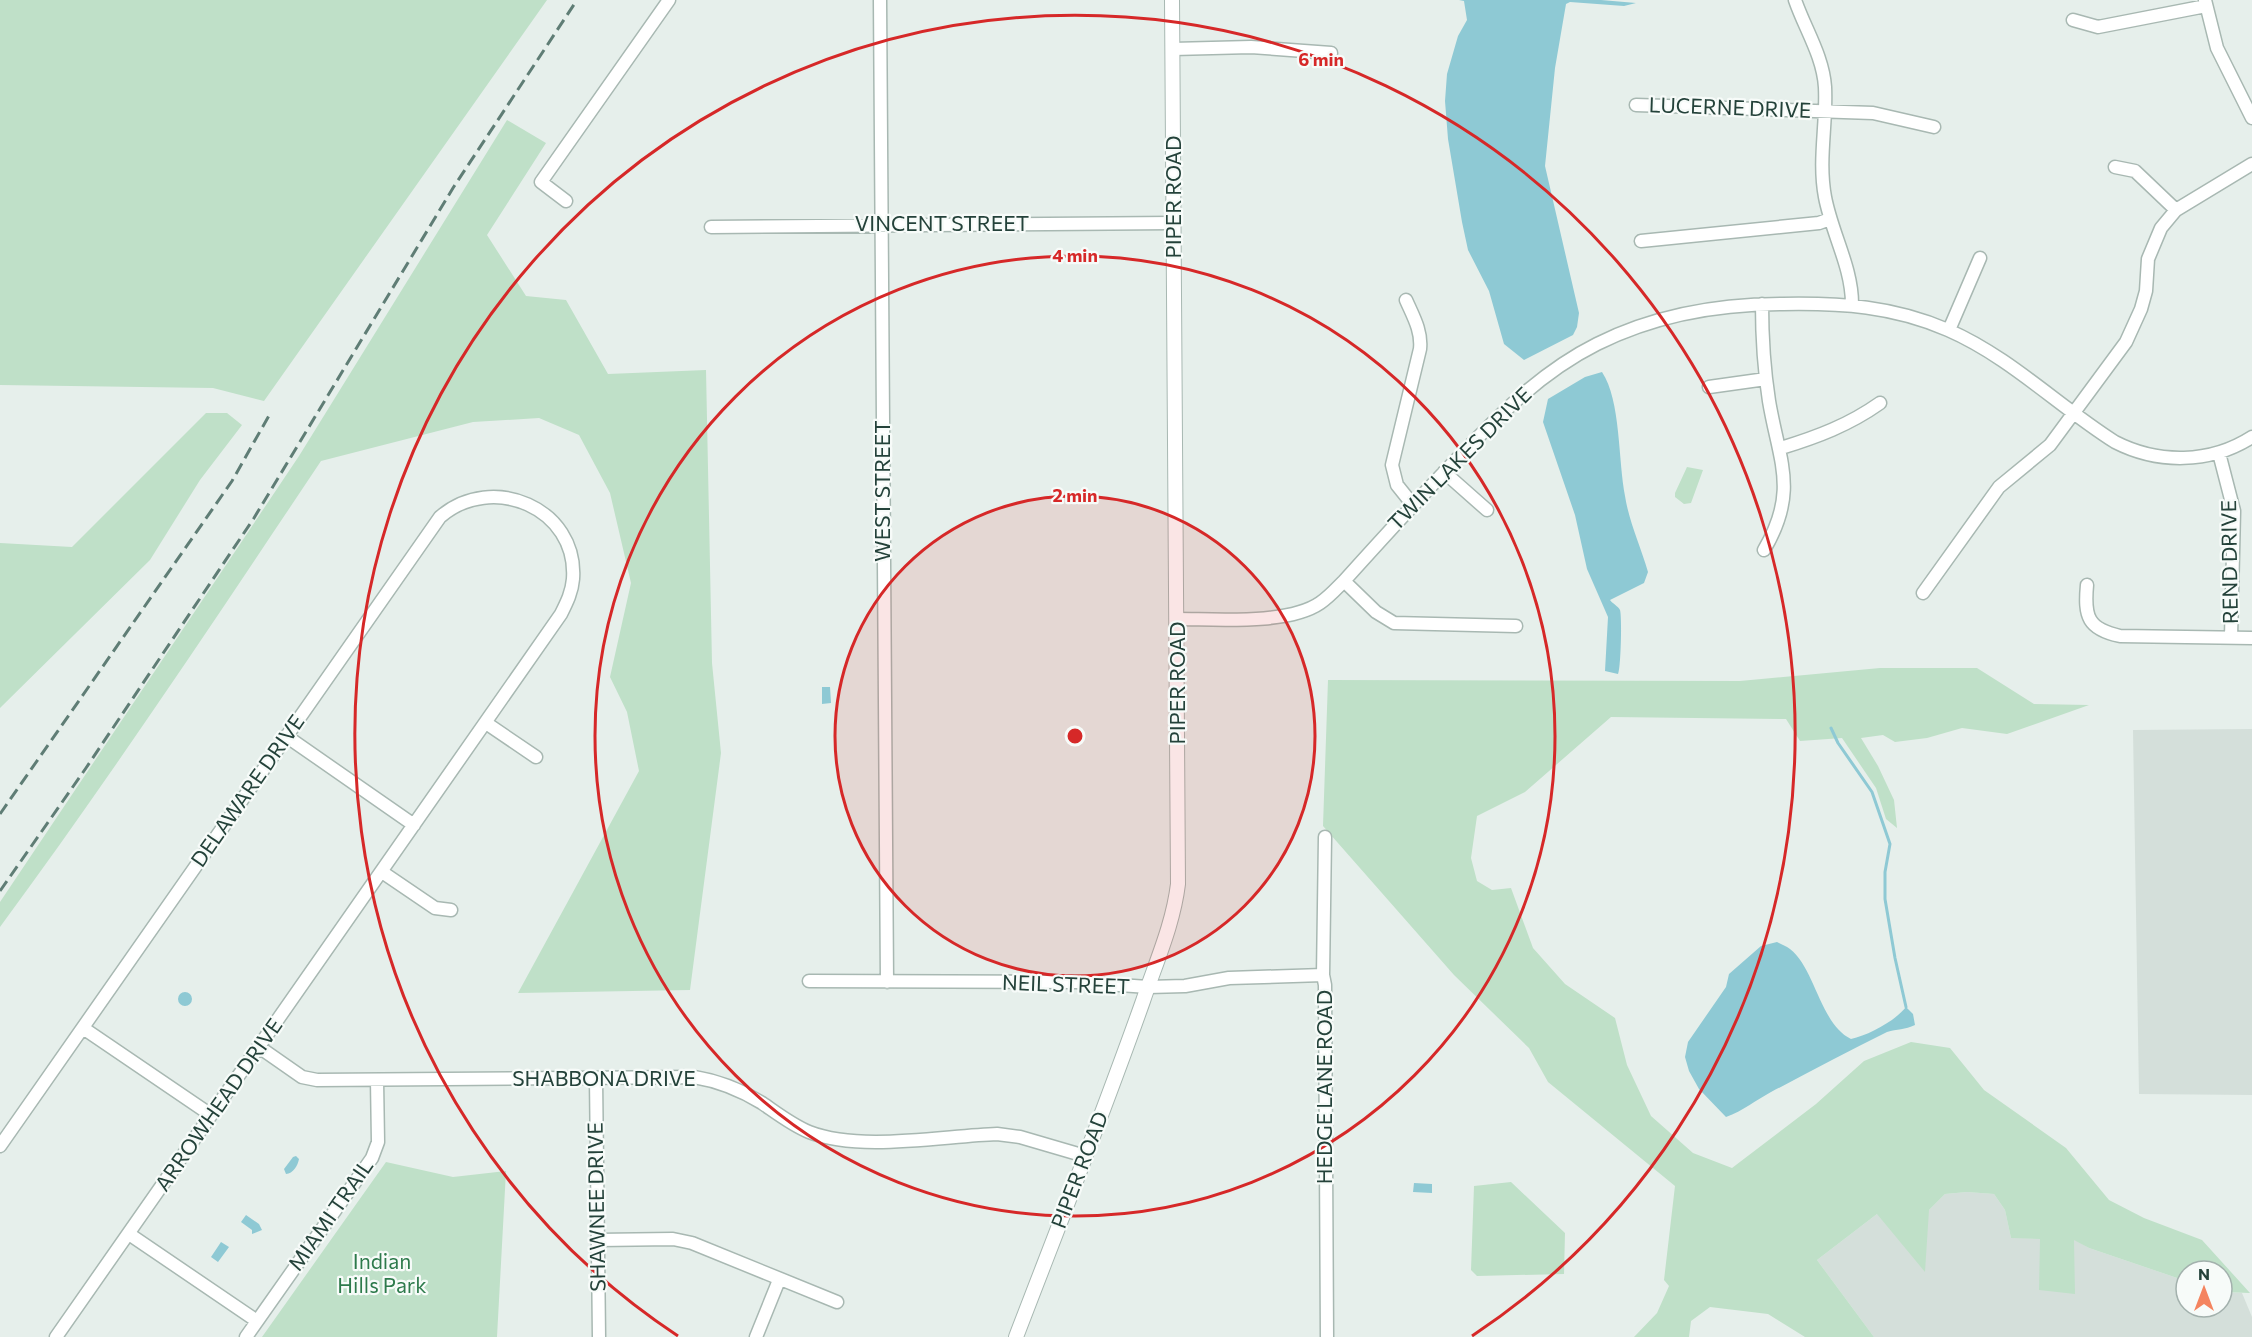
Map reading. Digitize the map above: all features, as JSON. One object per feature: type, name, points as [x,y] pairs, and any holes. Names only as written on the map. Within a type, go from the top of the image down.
[{"type":"street","points":[[566,201],[541,182],[669,0]]},
{"type":"street","name":"WEST STREET","points":[[880,0],[887,982]]},
{"type":"street","name":"PIPER ROAD","points":[[1016,1337],[1119,1069],[1173,915],[1178,884],[1173,0]]},
{"type":"street","points":[[1795,0],[1817,50],[1825,85],[1822,180],[1830,219],[1850,281],[1852,304]]},
{"type":"street","points":[[2073,20],[2098,27],[2206,3],[2217,48],[2252,118]]},
{"type":"street","points":[[1173,49],[1251,47],[1331,53]]},
{"type":"street","name":"LUCERNE DRIVE","points":[[1636,105],[1873,113],[1934,127]]},
{"type":"street","points":[[1923,593],[1998,487],[2050,445],[2126,342],[2146,291],[2148,259],[2161,228],[2176,210],[2252,164]]},
{"type":"street","points":[[2115,167],[2135,171],[2176,210]]},
{"type":"street","points":[[1641,241],[1819,223],[1830,219]]},
{"type":"street","name":"VINCENT STREET","points":[[711,226],[1174,223]]},
{"type":"street","points":[[1949,330],[1980,258]]},
{"type":"street","points":[[1406,300],[1421,338],[1392,465],[1397,485],[1413,505]]},
{"type":"street","points":[[1762,304],[1766,379],[1784,481],[1781,513],[1764,549]]},
{"type":"street","name":"TWIN LAKES DRIVE","points":[[1177,620],[1275,617],[1297,614],[1320,603],[1344,581],[1510,404],[1545,376],[1586,350],[1614,336],[1666,318],[1709,309],[1762,304],[1852,304],[1896,312],[1949,330],[2002,360],[2115,442],[2142,453],[2174,459],[2219,453],[2252,437]]},
{"type":"street","points":[[1709,387],[1766,379]]},
{"type":"street","points":[[1780,448],[1840,428],[1880,403]]},
{"type":"street","name":"REND DRIVE","points":[[2219,453],[2234,511],[2231,637]]},
{"type":"street","points":[[1444,472],[1487,510]]},
{"type":"street","name":"DELAWARE DRIVE","points":[[0,1146],[440,517],[458,503],[489,495],[503,496],[530,506]]},
{"type":"street","name":"ARROWHEAD DRIVE","points":[[56,1337],[556,622],[569,597],[573,566],[564,538],[548,518],[530,506]]},
{"type":"street","points":[[1344,581],[1387,626],[1516,626]]},
{"type":"street","points":[[2087,585],[2087,614],[2100,631],[2120,636],[2252,638]]},
{"type":"street","points":[[486,723],[536,757]]},
{"type":"street","points":[[286,736],[414,825]]},
{"type":"street","name":"HEDGE LANE ROAD","points":[[1325,837],[1323,975],[1325,985],[1327,1337]]},
{"type":"street","points":[[382,872],[435,908],[451,910]]},
{"type":"street","name":"NEIL STREET","points":[[809,981],[1076,982],[1148,987],[1185,986],[1246,977],[1323,975]]},
{"type":"street","points":[[83,1028],[211,1115]]},
{"type":"street","name":"SHABBONA DRIVE","points":[[259,1047],[290,1069],[310,1079],[694,1077],[710,1079],[732,1086],[796,1126],[826,1137],[864,1142],[997,1134],[1020,1137],[1085,1156]]},
{"type":"street","name":"SHAWNEE DRIVE","points":[[596,1078],[599,1337]]},
{"type":"street","name":"MIAMI TRAIL","points":[[246,1337],[372,1158],[378,1142],[377,1080]]},
{"type":"street","points":[[129,1234],[257,1321]]},
{"type":"street","points":[[598,1240],[673,1239],[692,1243],[837,1302]]},
{"type":"street","points":[[756,1337],[779,1280]]},
{"type":"shaded area","points":[[2252,729],[2252,1095],[2139,1094],[2133,730]]},
{"type":"shaded area","points":[[1967,1192],[1994,1194],[2005,1210],[2011,1238],[2074,1239],[2089,1248],[2174,1277],[2174,1319],[2234,1319],[2234,1293],[2242,1293],[2252,1317],[2252,1337],[1874,1337],[1817,1260],[1877,1214],[1929,1210],[1945,1194]]},
{"type":"green space","points":[[0,0],[547,0],[264,401],[213,388],[0,385]]},
{"type":"green space","points":[[507,120],[546,143],[487,235],[526,296],[566,300],[608,374],[706,370],[712,663],[721,753],[690,990],[518,993],[639,771],[627,712],[610,677],[631,583],[610,493],[579,435],[539,418],[473,422],[321,461],[123,754],[0,927],[0,902],[299,456]]},
{"type":"green space","points":[[206,413],[227,413],[242,425],[200,480],[150,560],[0,708],[0,543],[72,547]]},
{"type":"green space","points":[[1687,467],[1703,470],[1691,503],[1684,504],[1675,497],[1675,493]]},
{"type":"green space","points":[[1880,668],[1977,668],[2034,704],[2089,705],[2007,734],[1962,728],[1927,738],[1895,742],[1883,735],[1861,738],[1878,766],[1894,800],[1897,828],[1886,819],[1876,788],[1842,738],[1800,741],[1786,719],[1611,717],[1525,792],[1477,816],[1471,858],[1477,881],[1492,890],[1511,888],[1533,948],[1565,984],[1615,1018],[1627,1065],[1651,1116],[1693,1153],[1732,1168],[1816,1104],[1864,1061],[1911,1042],[1950,1048],[1984,1090],[2066,1148],[2109,1200],[2144,1218],[2202,1240],[2219,1259],[2174,1259],[2174,1277],[2089,1248],[2074,1240],[2075,1294],[2039,1290],[2040,1239],[2011,1238],[2005,1210],[1994,1194],[1967,1192],[1945,1194],[1929,1210],[1925,1272],[1877,1214],[1817,1260],[1874,1337],[1805,1337],[1768,1314],[1710,1307],[1691,1321],[1689,1337],[1634,1337],[1657,1313],[1669,1286],[1664,1280],[1675,1186],[1548,1082],[1529,1048],[1454,975],[1323,826],[1328,680],[1740,681]]},
{"type":"green space","name":"Indian Hills Park","points":[[386,1162],[453,1177],[506,1171],[497,1337],[262,1337]]},
{"type":"green space","points":[[1511,1182],[1565,1233],[1564,1274],[1477,1276],[1471,1270],[1474,1186]]},
{"type":"green space","points":[[2234,1275],[2250,1293],[2234,1292]]},
{"type":"water","points":[[1459,0],[1601,0],[1636,3],[1624,6],[1570,2],[1566,4],[1555,68],[1545,166],[1579,313],[1573,335],[1524,360],[1504,344],[1489,291],[1468,250],[1462,222],[1448,139],[1445,101],[1447,74],[1458,36],[1467,20],[1464,1]]},
{"type":"water","points":[[1602,372],[1613,398],[1627,506],[1648,572],[1644,583],[1610,600],[1621,614],[1618,674],[1605,671],[1608,617],[1587,569],[1575,515],[1543,422],[1548,399],[1585,377]]},
{"type":"water","points":[[822,687],[830,687],[831,703],[822,704]]},
{"type":"water","points":[[1777,942],[1790,949],[1799,958],[1832,1021],[1851,1039],[1881,1027],[1906,1007],[1913,1014],[1915,1025],[1887,1032],[1726,1117],[1699,1089],[1689,1071],[1685,1057],[1688,1042],[1726,987],[1729,974],[1761,946]]},
{"type":"water","points":[[185,992],[190,994],[192,999],[190,1004],[185,1006],[180,1004],[178,999],[180,994]]},
{"type":"water","points":[[296,1156],[299,1159],[296,1166],[286,1174],[284,1169]]},
{"type":"water","points":[[1414,1183],[1432,1184],[1432,1193],[1413,1192]]},
{"type":"water","points":[[246,1215],[259,1224],[262,1230],[252,1234],[252,1230],[241,1222]]},
{"type":"water","points":[[221,1242],[229,1247],[218,1262],[211,1257]]},
{"type":"waterway","points":[[1831,728],[1838,743],[1872,792],[1890,844],[1885,872],[1885,899],[1906,1007]]},
{"type":"railway","points":[[0,891],[86,768],[254,518],[453,188],[577,0]]},
{"type":"railway","points":[[0,814],[232,481],[271,412]]}]
